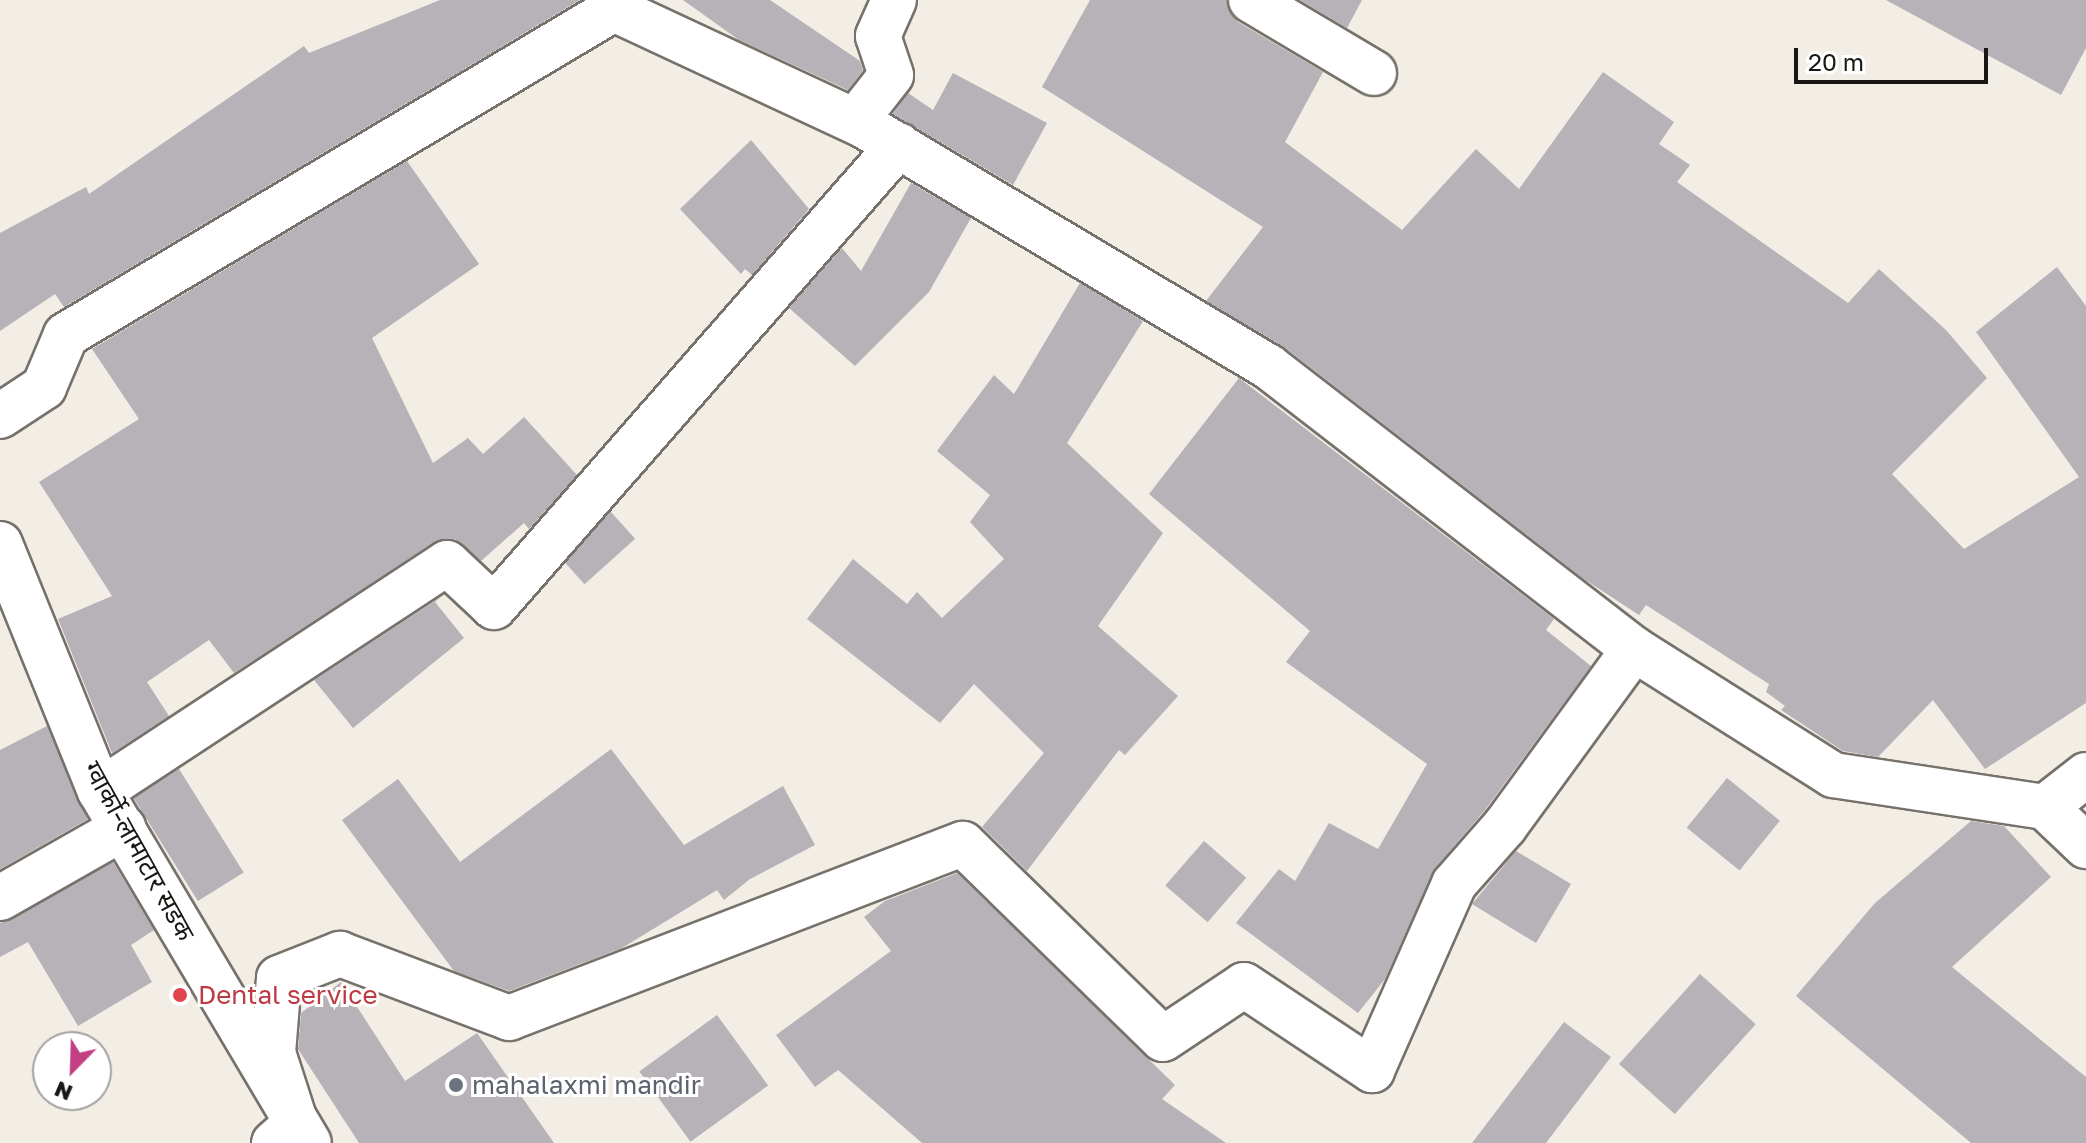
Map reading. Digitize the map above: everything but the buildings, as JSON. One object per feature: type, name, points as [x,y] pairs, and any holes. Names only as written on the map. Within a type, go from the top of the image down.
[{"type":"street","points":[[881,135],[867,106],[891,75],[878,36],[894,0]]},
{"type":"street","points":[[1251,0],[1374,73]]},
{"type":"street","points":[[0,416],[44,387],[66,335],[614,9],[881,135],[1269,367],[1634,649],[1833,775],[2045,807],[2086,846]]},
{"type":"street","points":[[100,791],[447,563],[494,607],[881,135]]},
{"type":"street","name":"ग्वार्को-लामाटार सडक","points":[[0,544],[100,791],[293,1137]]},
{"type":"street","points":[[293,1137],[273,1053],[279,978],[340,954],[509,1018],[963,844],[1163,1039],[1244,985],[1372,1070],[1454,884],[1505,826],[1634,649]]},
{"type":"street","points":[[2045,807],[2086,775]]},
{"type":"street","points":[[0,898],[123,828]]},
{"type":"place","name":"Dental service","points":[[180,995]]},
{"type":"place","name":"mahalaxmi mandir","points":[[456,1085]]}]
